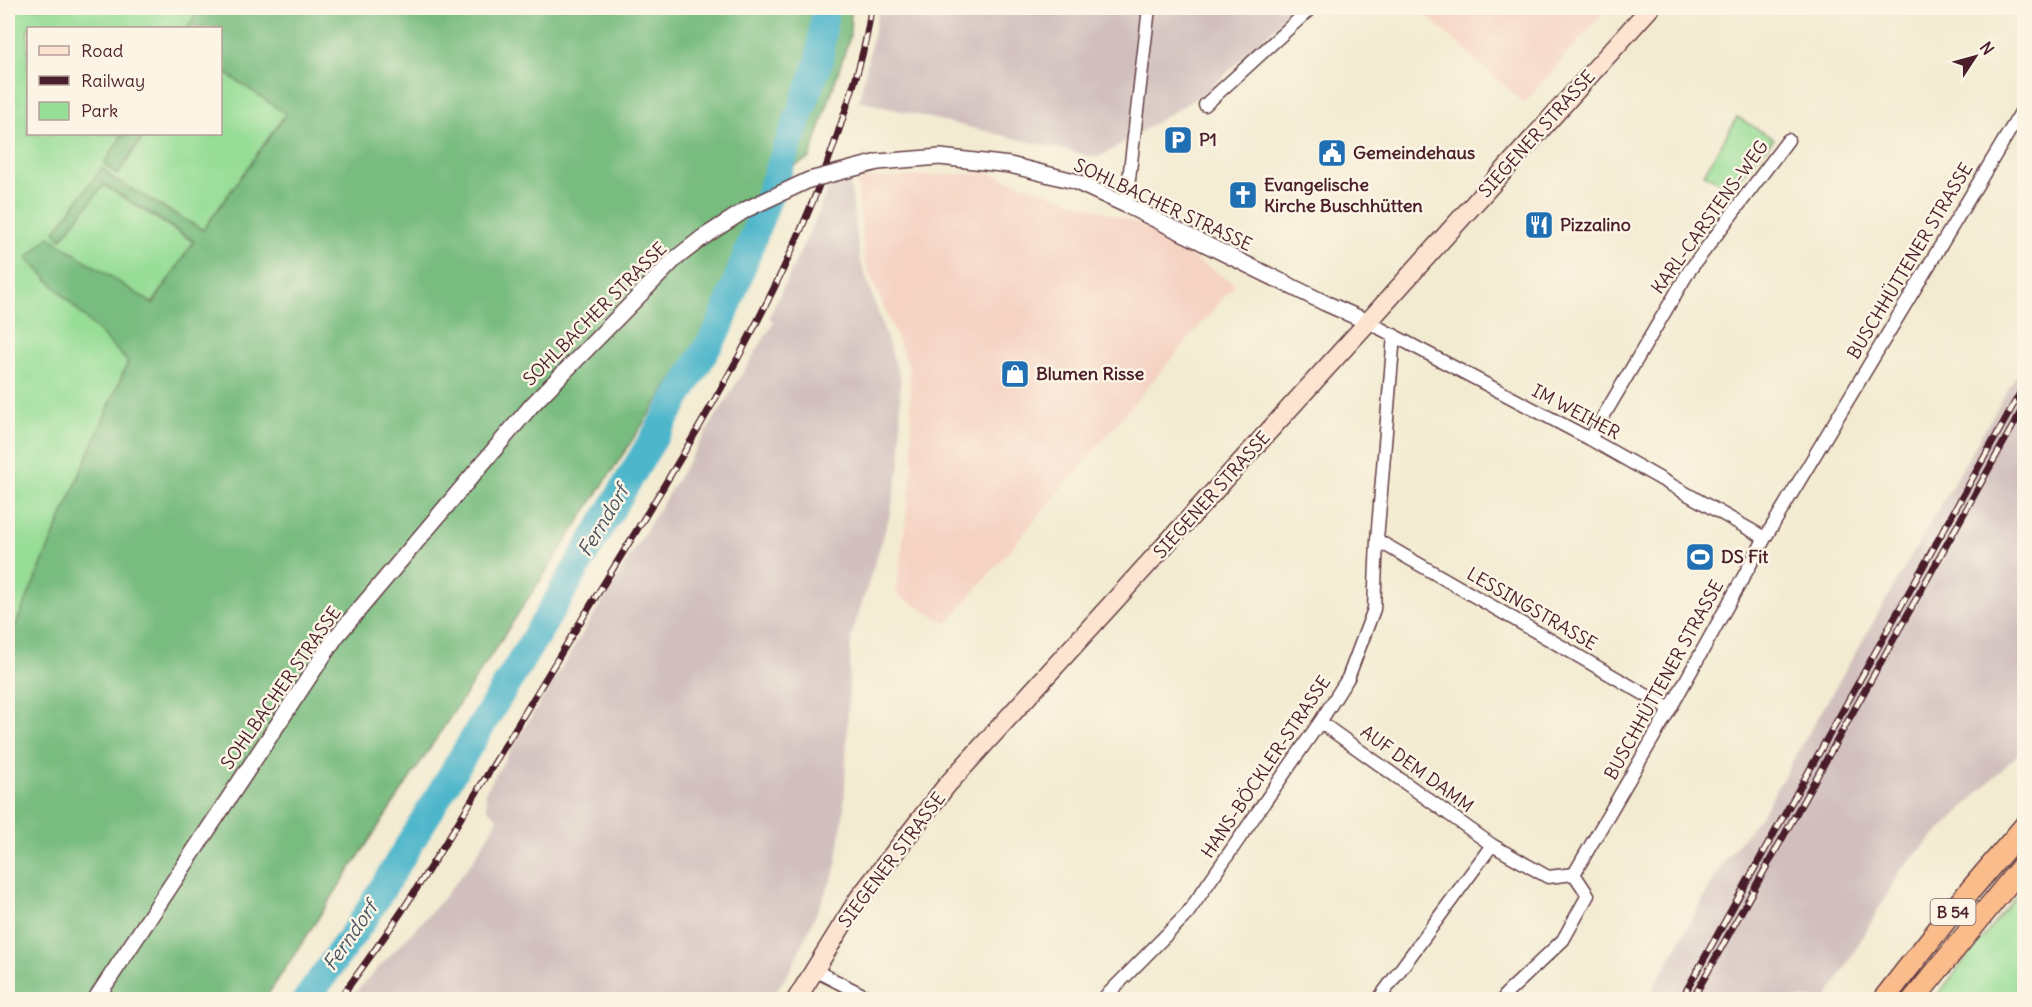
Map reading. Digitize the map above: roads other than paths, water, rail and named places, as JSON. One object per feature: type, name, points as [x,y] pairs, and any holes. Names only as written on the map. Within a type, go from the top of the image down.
[{"type":"highway","name":"B 54","points":[[1883,999],[1956,907],[2025,827]]},
{"type":"highway","name":"B 54","points":[[1913,999],[2025,864]]},
{"type":"main road","name":"SIEGENER STRASSE","points":[[796,999],[859,897],[947,785],[1650,8]]},
{"type":"street","points":[[1126,205],[1149,8]]},
{"type":"street","points":[[1205,105],[1311,8]]},
{"type":"street","name":"BUSCHHÜTTENER STRASSE","points":[[1574,874],[1670,709],[1765,538],[2025,107]]},
{"type":"street","name":"KARL-CARSTENS-WEG","points":[[1590,439],[1689,271],[1788,140]]},
{"type":"street","name":"SOHLBACHER STRASSE","points":[[95,999],[335,638],[532,405],[675,259],[702,238],[747,209],[809,180],[878,162],[940,156],[1010,165],[1074,182],[1368,322]]},
{"type":"street","name":"IM WEIHER","points":[[1368,322],[1590,439],[1765,538]]},
{"type":"street","name":"HANS-BÖCKLER-STRASSE","points":[[1102,999],[1187,914],[1348,678],[1374,609],[1377,540],[1394,336]]},
{"type":"street","name":"LESSINGSTRASSE","points":[[1377,540],[1670,709]]},
{"type":"street","name":"AUF DEM DAMM","points":[[1320,722],[1492,845]]},
{"type":"street","points":[[1378,999],[1492,845],[1548,877],[1574,874],[1588,895],[1563,940],[1503,999]]},
{"type":"street","points":[[814,970],[873,999]]},
{"type":"waterway","name":"Ferndorf","points":[[306,1000],[365,917],[545,621],[720,326],[819,62],[825,8]]},
{"type":"railway","points":[[339,1000],[402,911],[448,838],[690,443],[756,325],[812,203],[836,139],[861,58],[871,8]]},
{"type":"railway","points":[[1681,1000],[2024,386]]},
{"type":"railway","points":[[1692,1000],[2024,406]]},
{"type":"place","name":"P1","points":[[1178,140]]},
{"type":"place","name":"Gemeindehaus","points":[[1332,153]]},
{"type":"place","name":"Evangelische Kirche Buschhütten","points":[[1243,195]]},
{"type":"place","name":"Pizzalino","points":[[1539,225]]},
{"type":"place","name":"Blumen Risse","points":[[1015,374]]},
{"type":"place","name":"DS Fit","points":[[1700,557]]}]
